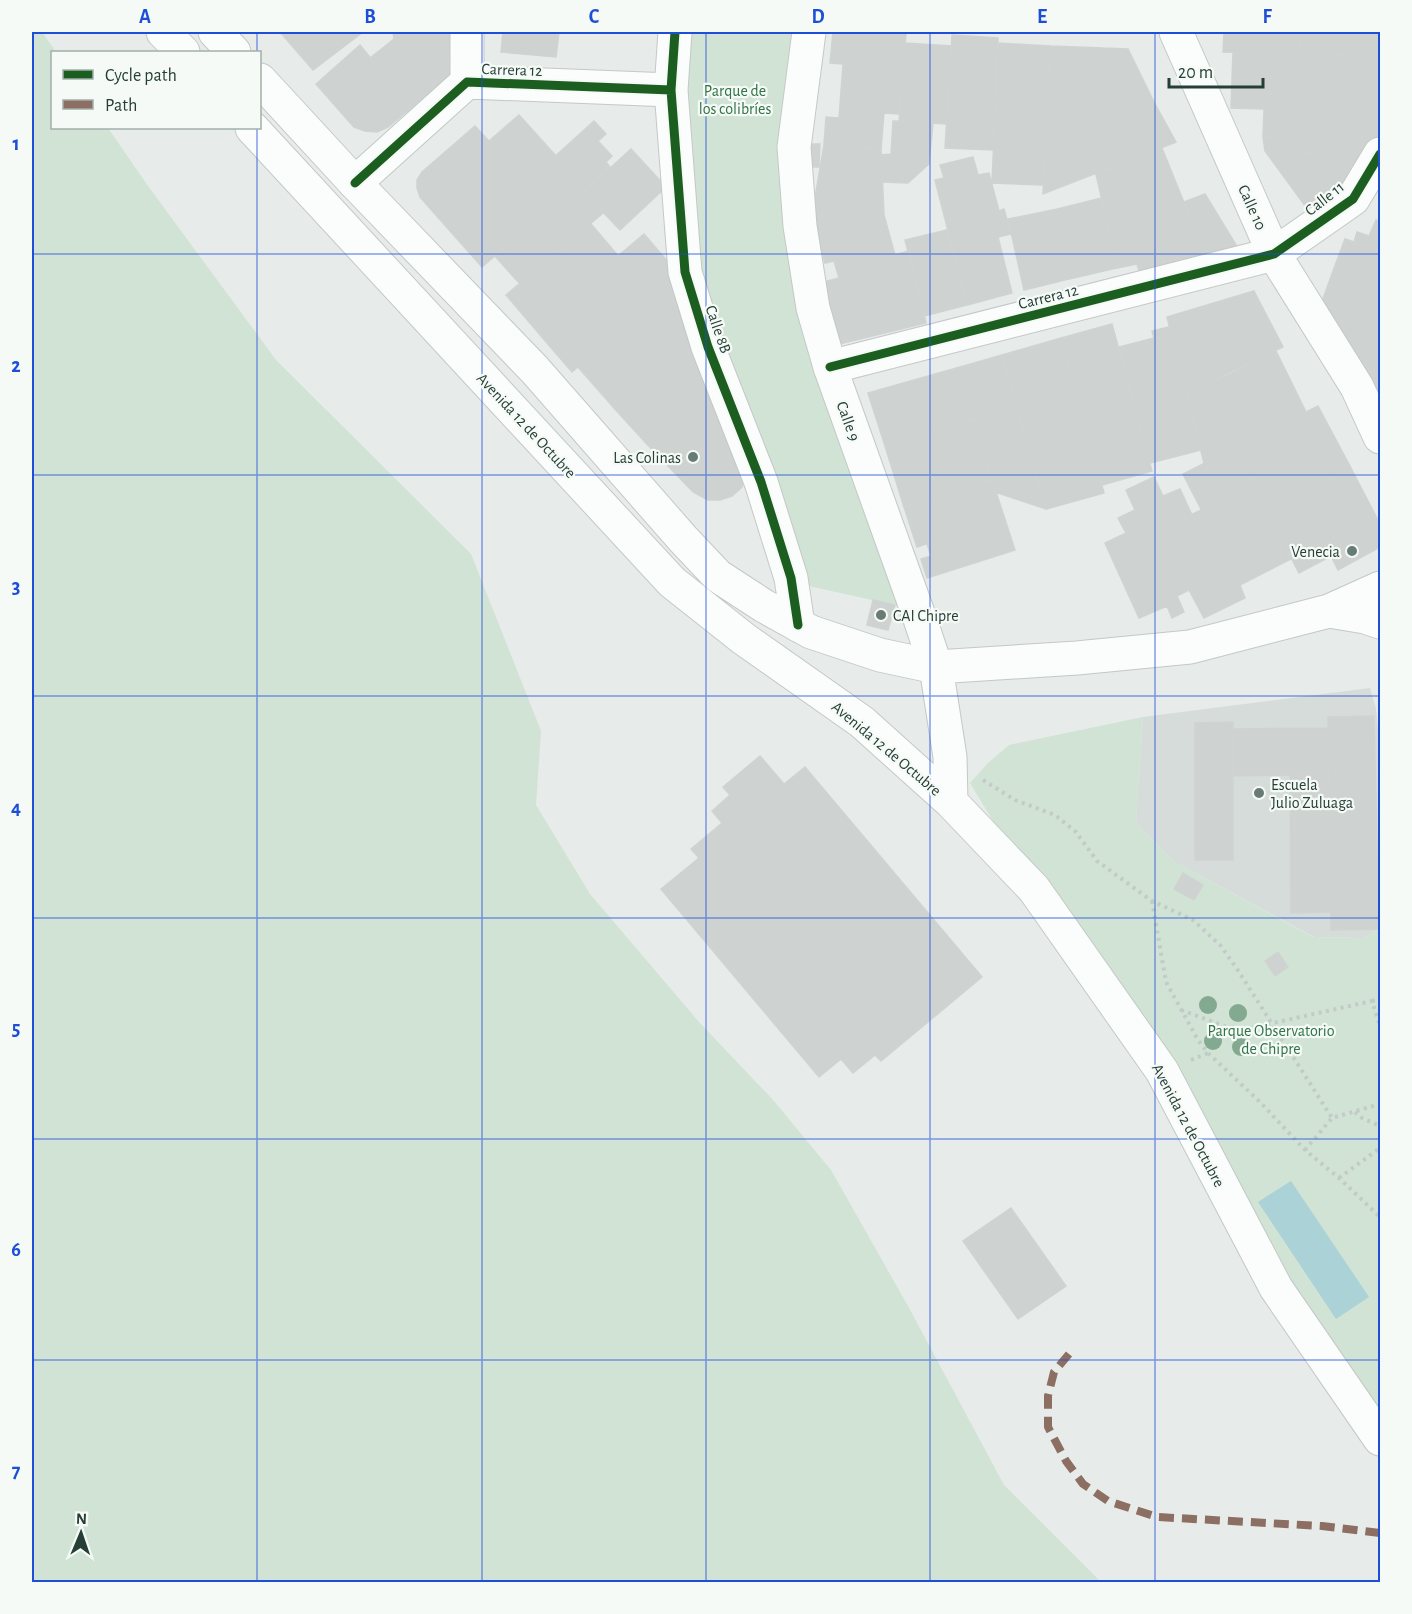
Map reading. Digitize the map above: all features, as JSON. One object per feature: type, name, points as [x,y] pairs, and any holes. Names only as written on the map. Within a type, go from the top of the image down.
[{"type":"main road","points":[[164,32],[182,51]]},
{"type":"main road","points":[[215,32],[233,51]]},
{"type":"main road","points":[[466,82],[467,32]]},
{"type":"main road","name":"Calle 8B","points":[[675,32],[671,90],[685,272],[708,346],[765,493],[791,578],[798,625]]},
{"type":"main road","name":"Calle 9","points":[[809,32],[794,147],[800,226],[813,308],[830,367],[936,667],[950,757],[951,802]]},
{"type":"main road","name":"Calle 10","points":[[1176,32],[1274,254],[1357,387],[1380,437]]},
{"type":"main road","points":[[261,81],[355,183],[535,370],[718,576],[764,606],[811,632],[880,655],[936,667],[1077,658],[1190,647],[1329,611],[1380,588]]},
{"type":"main road","name":"Carrera 12","points":[[355,183],[466,82],[671,90]]},
{"type":"main road","name":"Avenida 12 de Octubre","points":[[253,129],[672,582],[744,639],[862,722],[951,802],[1034,889],[1162,1071],[1276,1288],[1380,1439]]},
{"type":"main road","name":"Calle 11","points":[[1274,254],[1353,199],[1380,154]]},
{"type":"main road","name":"Carrera 12","points":[[830,367],[1274,254]]},
{"type":"main road","points":[[1329,611],[1380,622]]},
{"type":"path","points":[[950,757],[1015,800],[1055,815],[1076,832],[1097,861],[1152,901],[1193,920],[1221,946],[1332,1118]]},
{"type":"path","points":[[1152,901],[1166,982],[1198,1040],[1208,1053],[1259,1101],[1305,1150],[1340,1178],[1380,1217]]},
{"type":"path","points":[[1380,961],[1380,977]]},
{"type":"path","points":[[1180,1010],[1224,1026],[1246,1029],[1380,999]]},
{"type":"path","points":[[1372,1001],[1380,1026]]},
{"type":"path","points":[[1305,1150],[1332,1118],[1380,1104]]},
{"type":"path","points":[[1355,1112],[1362,1118],[1380,1126]]},
{"type":"path","points":[[1340,1178],[1380,1148]]},
{"type":"shaded area","name":"Escuela Julio Zuluaga","points":[[1370,688],[1376,709],[1380,747],[1380,927],[1363,938],[1314,937],[1173,861],[1136,822],[1143,717]]},
{"type":"green space","points":[[32,32],[42,32],[55,51],[51,51],[51,129],[109,129],[276,360],[471,554],[541,731],[536,805],[590,894],[699,1022],[774,1101],[831,1170],[908,1306],[1004,1485],[1101,1582],[32,1582]]},
{"type":"green space","name":"Parque de los colibríes","points":[[675,32],[809,32],[800,226],[918,613],[895,605],[813,587],[791,578],[708,347]]},
{"type":"green space","name":"Parque Observatorio de Chipre","points":[[1143,717],[1136,822],[1173,861],[1313,937],[1363,938],[1380,927],[1380,1439],[1034,889],[970,783],[1009,745]]},
{"type":"water","points":[[1291,1181],[1369,1297],[1336,1319],[1258,1202]]},
{"type":"building","points":[[280,32],[363,32],[313,70]]},
{"type":"building","points":[[393,32],[422,32],[456,72],[435,88],[394,39]]},
{"type":"building","points":[[422,32],[451,32],[450,65]]},
{"type":"building","points":[[503,32],[559,32],[556,57],[501,52]]},
{"type":"building","points":[[833,32],[906,34],[899,114],[884,113],[881,149],[824,145],[826,117],[839,118],[843,64],[830,63]]},
{"type":"building","points":[[1224,32],[1301,32],[1301,54],[1223,52]]},
{"type":"building","points":[[1301,32],[1380,32],[1380,56],[1301,54]]},
{"type":"building","points":[[952,35],[998,38],[993,150],[945,148]]},
{"type":"building","points":[[394,39],[435,88],[411,108],[370,58]]},
{"type":"building","points":[[905,43],[952,46],[946,124],[899,121]]},
{"type":"building","points":[[998,43],[1050,46],[1043,185],[992,183]]},
{"type":"building","points":[[360,45],[411,108],[388,127],[377,132],[354,127],[316,84]]},
{"type":"building","points":[[1050,46],[1103,48],[1100,123],[1045,145]]},
{"type":"building","points":[[1103,48],[1128,49],[1154,102],[1100,123]]},
{"type":"building","points":[[1233,52],[1380,56],[1380,133],[1359,180],[1343,179],[1344,155],[1302,154],[1303,138],[1263,137],[1264,109],[1231,108]]},
{"type":"building","points":[[1154,102],[1176,142],[1043,194],[1045,145]]},
{"type":"building","points":[[519,115],[556,156],[540,170],[556,188],[551,192],[558,201],[482,267],[420,197],[417,180],[422,172],[475,126],[489,141]]},
{"type":"building","points":[[594,121],[606,134],[598,141],[612,156],[606,162],[610,167],[565,208],[551,192],[556,188],[540,170]]},
{"type":"building","points":[[893,121],[933,123],[929,164],[908,183],[882,182],[881,155],[891,154]]},
{"type":"building","points":[[1263,137],[1303,138],[1302,154],[1344,155],[1343,179],[1359,180],[1311,214],[1265,151]]},
{"type":"building","points":[[804,144],[820,144],[819,167],[803,167]]},
{"type":"building","points":[[824,145],[881,149],[884,215],[817,233],[812,215]]},
{"type":"building","points":[[1162,148],[1189,215],[1141,235],[1114,167]]},
{"type":"building","points":[[631,149],[666,187],[620,230],[584,192]]},
{"type":"building","points":[[973,157],[978,175],[989,173],[999,211],[1004,209],[1011,234],[998,237],[1012,293],[967,305],[935,180],[944,178],[940,165]]},
{"type":"building","points":[[1114,167],[1141,235],[1189,215],[1184,202],[1205,194],[1241,253],[1140,275],[1137,264],[1117,268],[1096,174]]},
{"type":"building","points":[[584,192],[603,213],[520,284],[495,256],[558,201],[565,208]]},
{"type":"building","points":[[1102,198],[1117,268],[1069,279],[1053,210]]},
{"type":"building","points":[[1053,210],[1069,279],[1024,290],[1008,219]]},
{"type":"building","points":[[884,215],[895,255],[878,259],[880,268],[839,278],[834,261],[825,263],[817,233]]},
{"type":"building","points":[[1376,220],[1380,222],[1380,279],[1336,263],[1345,239],[1354,242],[1357,232],[1369,236]]},
{"type":"building","points":[[591,224],[626,265],[541,336],[506,295]]},
{"type":"building","points":[[947,230],[967,305],[924,316],[905,240]]},
{"type":"building","points":[[644,234],[687,284],[696,335],[675,355],[610,278],[626,265],[618,256]]},
{"type":"building","points":[[909,251],[926,323],[839,344],[823,282],[880,268],[878,259]]},
{"type":"building","points":[[1336,263],[1380,279],[1380,325],[1321,304]]},
{"type":"building","points":[[610,278],[640,314],[572,372],[541,336]]},
{"type":"building","points":[[1254,291],[1283,347],[1186,393],[1167,317]]},
{"type":"building","points":[[1321,304],[1380,325],[1380,352],[1352,371]]},
{"type":"building","points":[[640,314],[675,355],[614,408],[578,367]]},
{"type":"building","points":[[1112,324],[1152,471],[1102,485],[1061,338]]},
{"type":"building","points":[[1169,327],[1201,450],[1150,463],[1119,347],[1154,338],[1152,331]]},
{"type":"building","points":[[696,335],[712,379],[644,441],[614,408]]},
{"type":"building","points":[[1061,338],[1104,493],[1046,509],[1002,355]]},
{"type":"building","points":[[1276,351],[1306,412],[1239,445],[1221,408],[1240,398],[1228,375]]},
{"type":"building","points":[[1380,352],[1380,416],[1352,371]]},
{"type":"building","points":[[1002,355],[1046,509],[995,492],[960,367]]},
{"type":"building","points":[[960,367],[975,419],[885,446],[868,393]]},
{"type":"building","points":[[1228,375],[1240,398],[1221,408],[1239,445],[1204,463],[1186,393]]},
{"type":"building","points":[[712,379],[745,471],[742,487],[732,496],[720,500],[708,500],[693,492],[644,441]]},
{"type":"building","points":[[1318,406],[1352,470],[1268,513],[1234,448]]},
{"type":"building","points":[[975,419],[992,480],[904,507],[885,446]]},
{"type":"building","points":[[1234,448],[1291,559],[1240,585],[1183,474]]},
{"type":"building","points":[[1352,470],[1380,524],[1380,547],[1338,570],[1331,556],[1299,573],[1268,513]]},
{"type":"building","points":[[1154,477],[1163,496],[1180,489],[1192,515],[1161,529],[1189,590],[1177,596],[1184,612],[1172,618],[1167,606],[1139,618],[1105,543],[1126,533],[1118,518],[1135,510],[1126,490]]},
{"type":"building","points":[[992,480],[999,501],[960,514],[966,531],[917,547],[904,507]]},
{"type":"building","points":[[999,501],[1015,550],[927,578],[921,559],[931,556],[927,544],[966,531],[960,514]]},
{"type":"building","points":[[1201,510],[1245,598],[1204,618],[1161,529]]},
{"type":"building","name":"CAI Chipre","points":[[873,600],[895,605],[888,630],[867,625]]},
{"type":"building","points":[[1374,716],[1379,929],[1331,930],[1328,717]]},
{"type":"building","points":[[1233,722],[1233,860],[1195,860],[1195,723]]},
{"type":"building","points":[[1328,728],[1331,912],[1291,913],[1290,775],[1233,776],[1233,729]]},
{"type":"building","points":[[760,756],[784,784],[805,767],[982,977],[881,1061],[875,1055],[853,1073],[841,1059],[819,1077],[661,889],[699,858],[691,849],[722,823],[712,811],[730,795],[723,787]]},
{"type":"building","points":[[1183,873],[1203,885],[1194,900],[1174,889]]},
{"type":"building","points":[[1278,952],[1288,967],[1275,976],[1265,961]]},
{"type":"building","points":[[1011,1208],[1066,1286],[1018,1319],[963,1241]]},
{"type":"marked path","points":[[1069,1354],[1054,1372],[1048,1396],[1048,1427],[1066,1461],[1083,1484],[1108,1501],[1157,1517],[1322,1526],[1380,1533]]},
{"type":"cycle path","points":[[675,32],[671,90],[685,272],[708,347],[761,482],[791,578],[798,625]]},
{"type":"cycle path","points":[[355,183],[467,82],[671,90]]},
{"type":"cycle path","points":[[830,367],[1274,254],[1353,199],[1380,154]]},
{"type":"place","name":"Las Colinas","points":[[693,457]]},
{"type":"place","name":"Venecia","points":[[1352,551]]},
{"type":"place","name":"CAI Chipre","points":[[881,615]]},
{"type":"place","name":"Escuela Julio Zuluaga","points":[[1259,793]]}]
